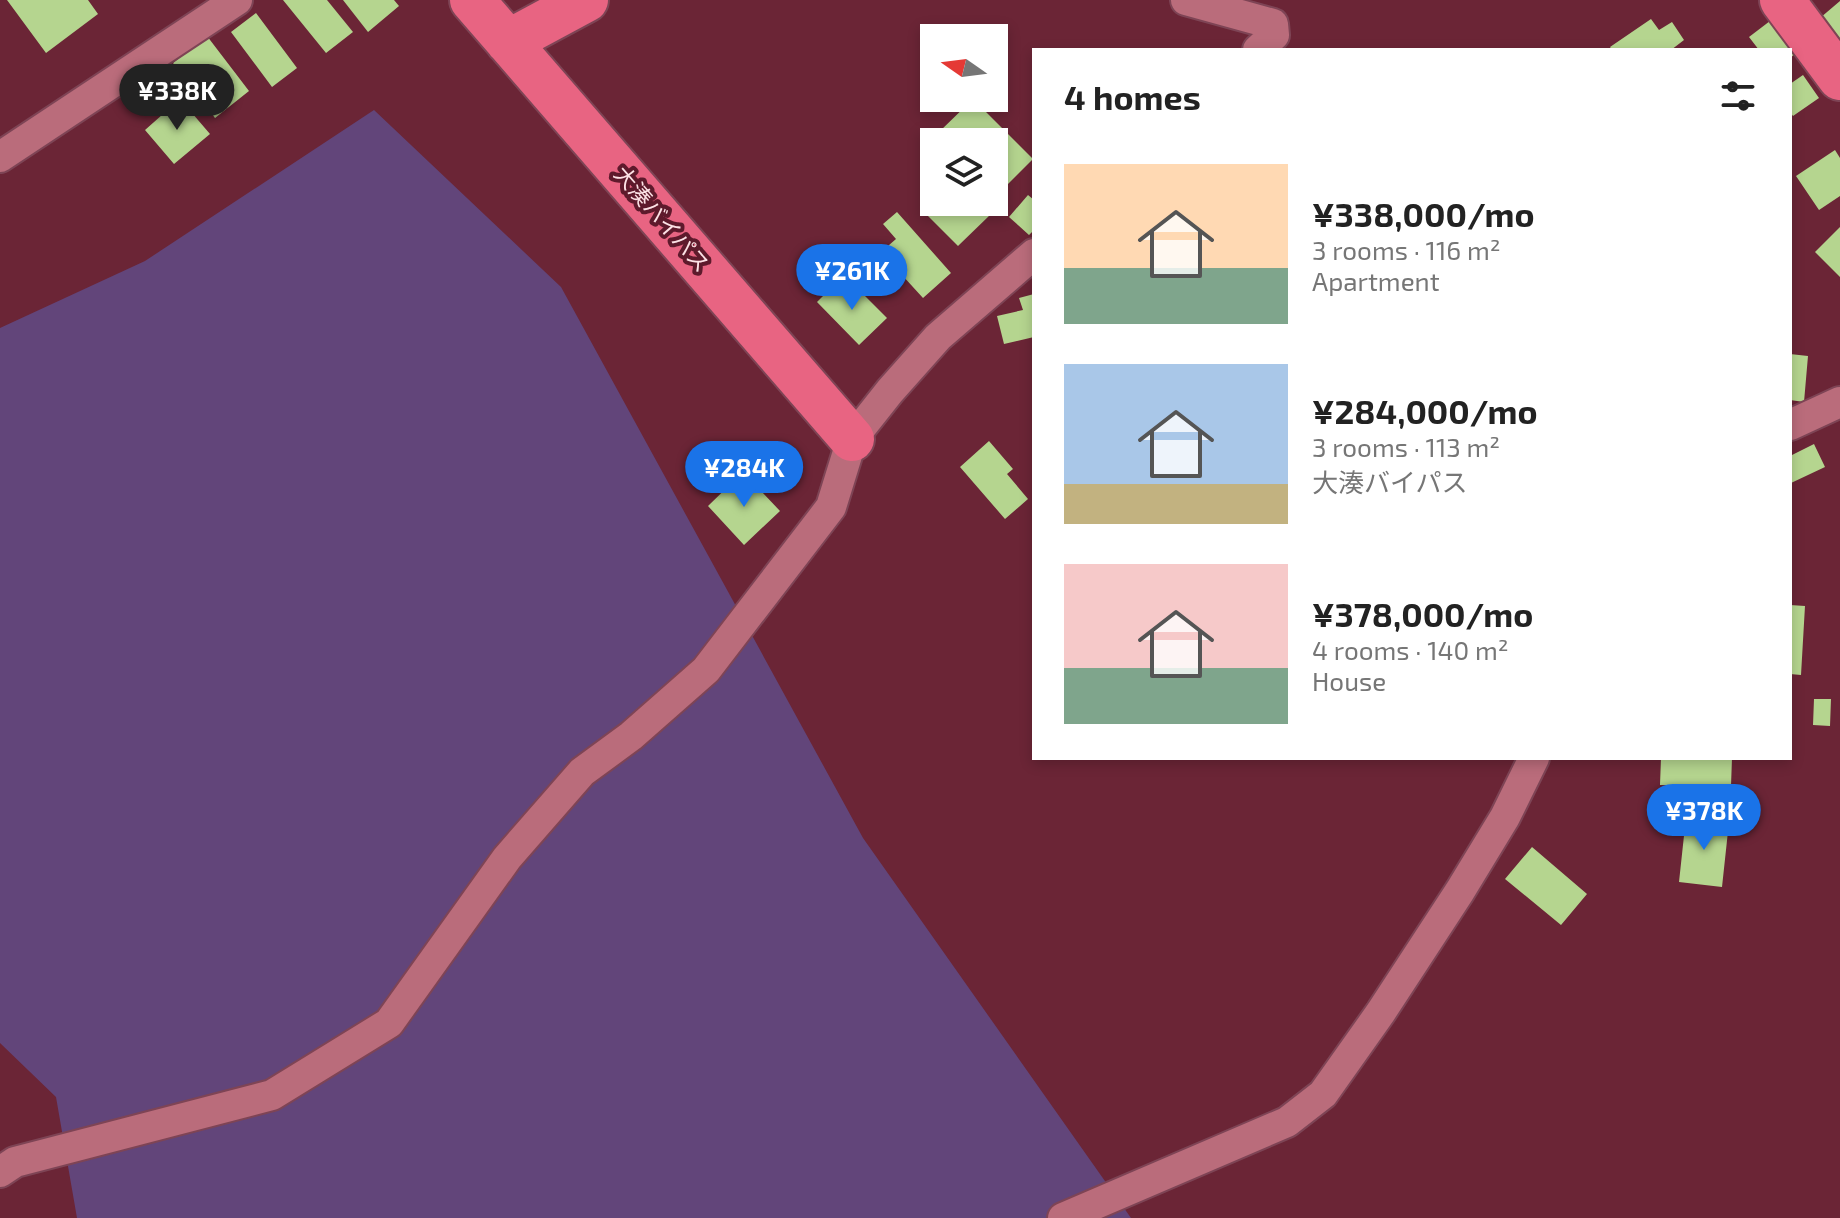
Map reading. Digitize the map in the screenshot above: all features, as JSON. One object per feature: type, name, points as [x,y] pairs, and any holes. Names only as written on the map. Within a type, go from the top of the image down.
[{"type":"highway","name":"大湊バイパス","points":[[472,0],[852,439]]},
{"type":"highway","points":[[508,42],[586,0]]},
{"type":"highway","points":[[1782,0],[1840,78]]},
{"type":"street","points":[[0,157],[237,0]]},
{"type":"street","points":[[1186,0],[1273,24],[1274,35],[1260,48]]},
{"type":"street","points":[[0,1172],[15,1162],[272,1095],[389,1023],[507,858],[582,772],[631,736],[706,670],[831,507],[852,439],[938,337],[1032,256]]},
{"type":"street","points":[[1792,424],[1840,402]]},
{"type":"street","points":[[1063,1218],[1287,1122],[1323,1094],[1460,891],[1505,817],[1533,760]]},
{"type":"shaded area","points":[[374,110],[561,287],[863,838],[1131,1218],[77,1218],[56,1097],[0,1043],[0,328],[145,261]]},
{"type":"building","points":[[7,0],[88,0],[98,14],[46,53]]},
{"type":"building","points":[[283,0],[327,0],[353,32],[326,53]]},
{"type":"building","points":[[343,0],[394,0],[399,6],[368,32]]},
{"type":"building","points":[[1840,1],[1840,42],[1820,18]]},
{"type":"building","points":[[256,13],[297,68],[272,87],[231,32]]},
{"type":"building","points":[[1651,19],[1659,30],[1672,22],[1684,40],[1674,48],[1610,47]]},
{"type":"building","points":[[1770,21],[1790,48],[1757,48],[1749,37]]},
{"type":"building","points":[[207,36],[249,91],[215,118],[173,63]]},
{"type":"building","points":[[161,69],[176,88],[155,104],[141,85]]},
{"type":"building","points":[[1803,75],[1819,98],[1793,116],[1792,115],[1792,83]]},
{"type":"building","points":[[180,99],[210,134],[174,164],[145,130]]},
{"type":"building","points":[[960,112],[986,112],[1002,128],[943,128]]},
{"type":"building","points":[[1008,134],[1032,158],[1008,184]]},
{"type":"building","points":[[1835,150],[1840,158],[1840,196],[1819,210],[1796,176]]},
{"type":"building","points":[[1028,195],[1032,198],[1032,232],[1029,235],[1009,217]]},
{"type":"building","points":[[897,212],[951,273],[923,298],[881,252],[896,239],[883,224]]},
{"type":"building","points":[[928,216],[989,216],[958,246]]},
{"type":"building","points":[[1840,227],[1840,277],[1815,252]]},
{"type":"building","points":[[839,280],[853,294],[858,289],[887,318],[859,345],[817,302]]},
{"type":"building","points":[[1032,295],[1032,337],[1004,344],[997,316],[1023,310],[1019,298]]},
{"type":"building","points":[[1792,354],[1808,356],[1804,402],[1792,400]]},
{"type":"building","points":[[989,441],[1013,469],[1007,474],[1028,499],[1005,519],[960,467]]},
{"type":"building","points":[[1814,444],[1825,467],[1792,483],[1792,455]]},
{"type":"building","points":[[743,472],[780,511],[744,545],[708,506]]},
{"type":"building","points":[[1792,605],[1805,606],[1801,675],[1792,674]]},
{"type":"building","points":[[1814,699],[1831,699],[1830,726],[1813,725]]},
{"type":"building","points":[[1661,760],[1732,760],[1731,786],[1660,785]]},
{"type":"building","points":[[1686,817],[1729,822],[1722,887],[1679,882]]},
{"type":"building","points":[[1532,847],[1587,894],[1561,925],[1505,879]]}]
